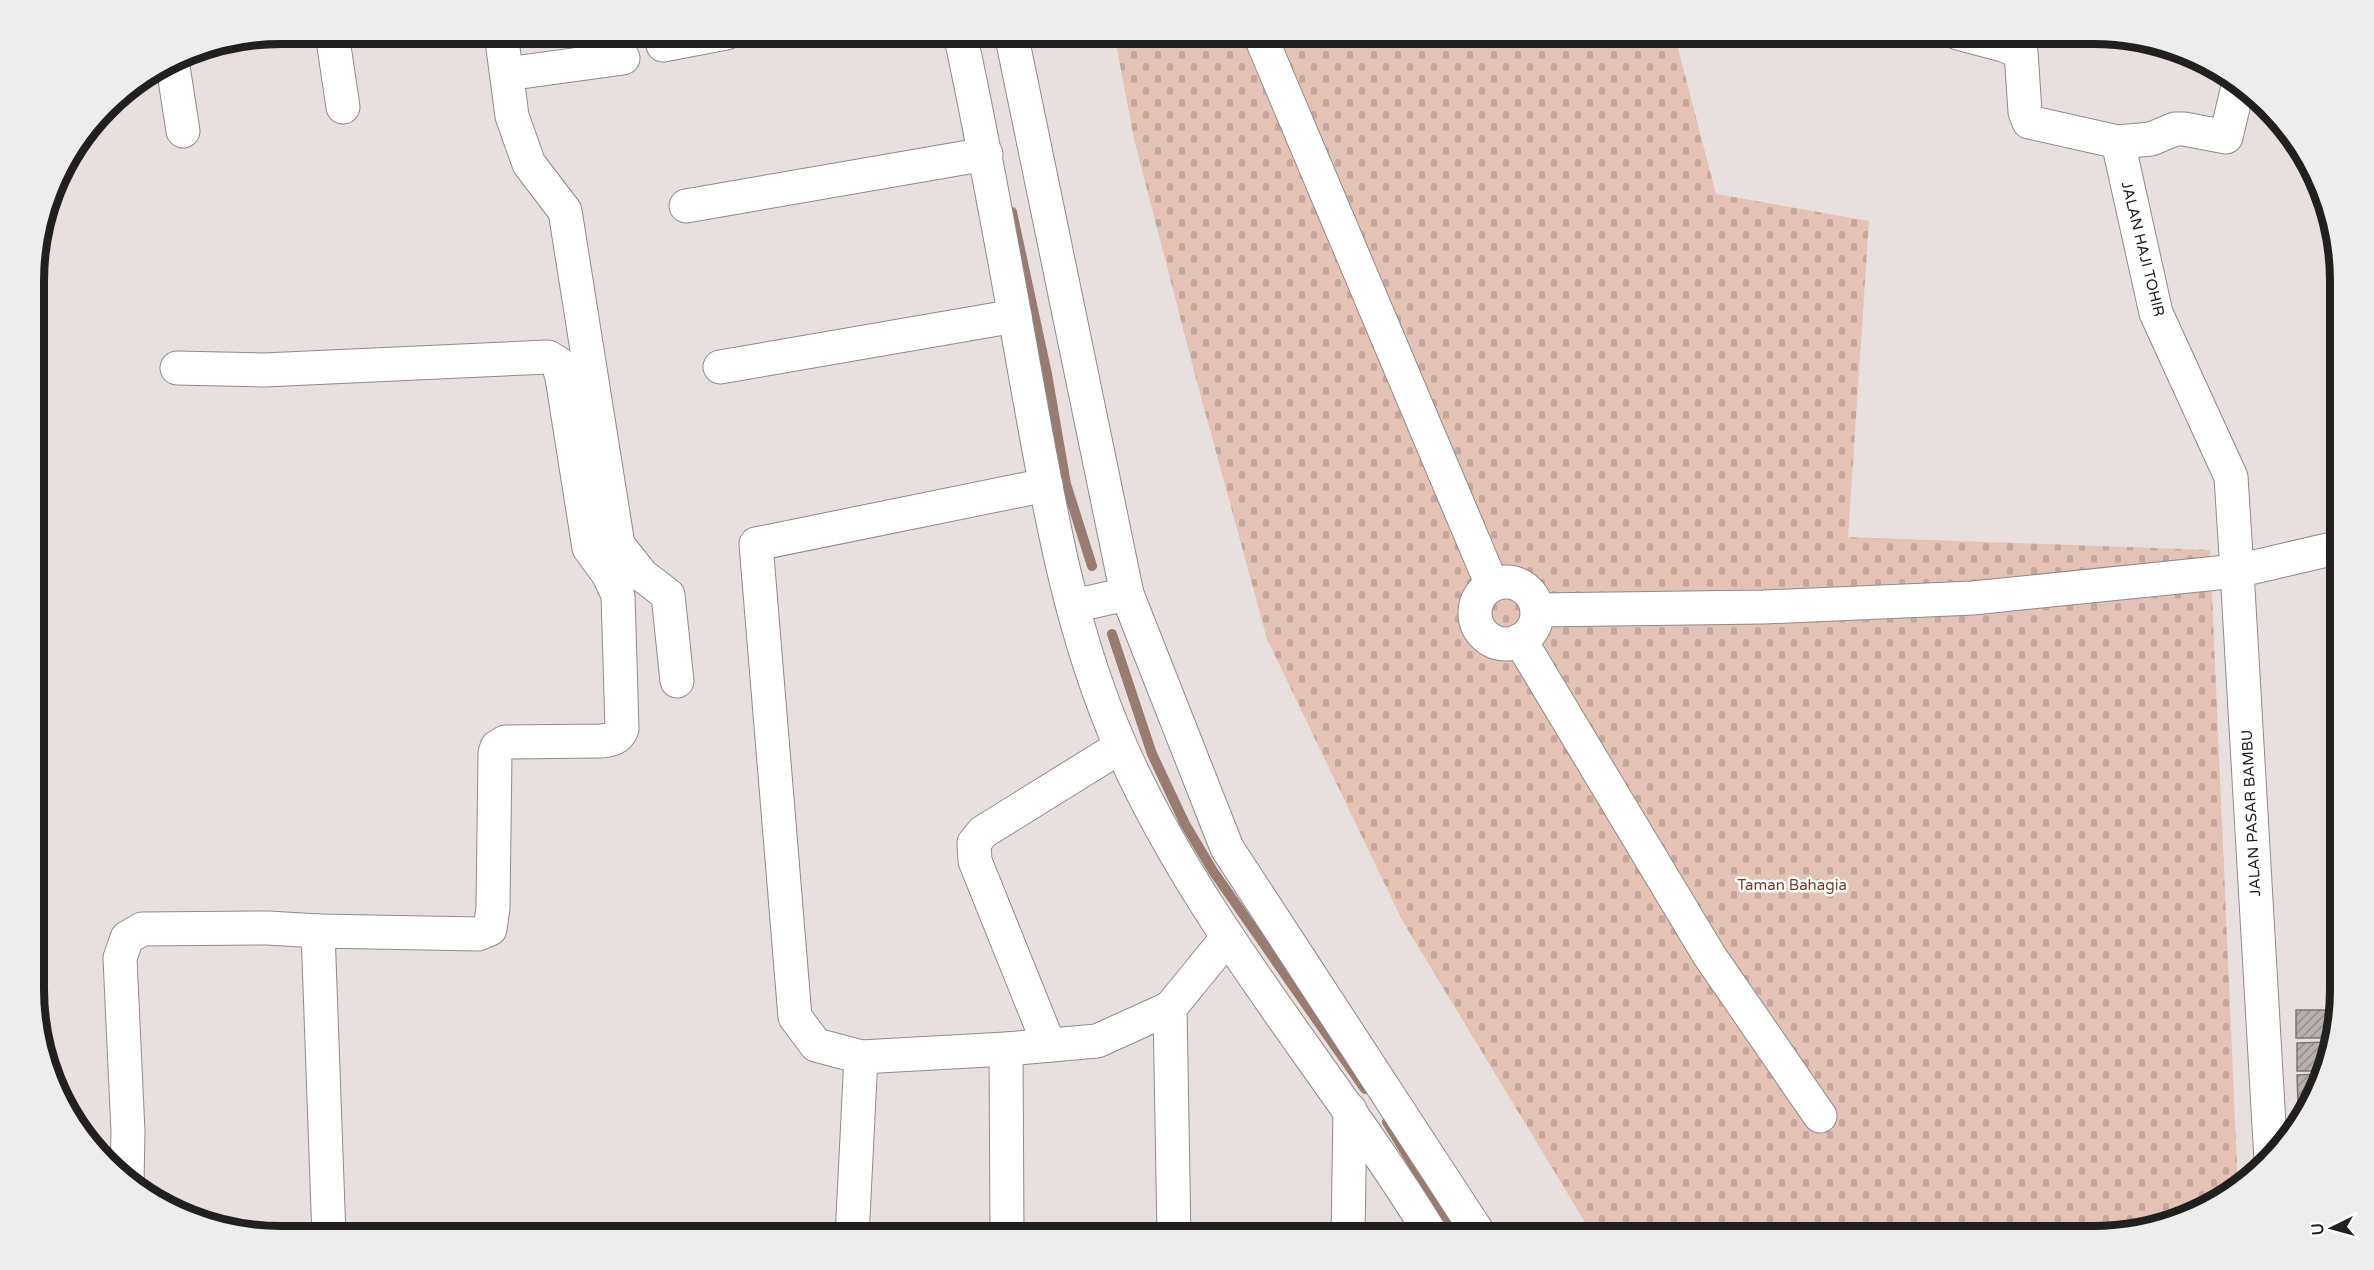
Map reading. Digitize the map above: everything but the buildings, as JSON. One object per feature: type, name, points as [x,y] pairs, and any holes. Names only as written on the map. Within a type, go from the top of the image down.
[{"type":"street","points":[[334,44],[343,107]]},
{"type":"street","points":[[503,44],[512,116],[529,164],[565,211],[618,545],[642,575],[668,595],[677,681]]},
{"type":"street","points":[[663,45],[668,44]]},
{"type":"street","points":[[962,44],[986,153],[1060,555],[1087,657],[1120,747],[1174,854],[1227,938],[1350,1110],[1426,1226]]},
{"type":"street","points":[[1013,44],[1127,594],[1227,848],[1474,1226]]},
{"type":"street","points":[[1264,44],[1492,585]]},
{"type":"street","points":[[1998,44],[2021,52],[2025,112],[2029,122],[2118,142],[2151,139],[2175,129],[2226,137],[2237,91]]},
{"type":"street","points":[[507,74],[623,57]]},
{"type":"street","points":[[173,69],[183,131]]},
{"type":"street","name":"JALAN HAJI TOHIR","points":[[2118,142],[2156,313],[2230,477],[2237,571]]},
{"type":"street","points":[[686,206],[986,153]]},
{"type":"street","points":[[720,367],[1015,316]]},
{"type":"street","points":[[127,1171],[128,1132],[120,958],[127,938],[142,929],[268,928],[478,934],[490,930],[493,908],[495,753],[497,747],[505,742],[612,740],[619,736],[622,729],[618,595],[609,574],[589,548],[558,363],[548,357],[264,370],[177,368]]},
{"type":"street","points":[[1046,485],[756,544],[795,1017],[816,1045],[861,1057],[1006,1049],[1097,1041],[1170,1008],[1227,938]]},
{"type":"street","points":[[1537,610],[1764,607],[1973,598],[2237,571],[2330,549]]},
{"type":"street","name":"JALAN PASAR BAMBU","points":[[2237,571],[2270,1148]]},
{"type":"street","points":[[1504,582],[1516,583],[1526,589],[1534,599],[1537,610],[1535,622],[1529,633],[1520,640],[1509,644],[1496,642],[1486,637],[1479,627],[1475,615],[1476,603],[1482,592],[1492,585],[1504,582]]},
{"type":"street","points":[[1074,606],[1127,594]]},
{"type":"street","points":[[1520,640],[1709,955],[1820,1116]]},
{"type":"street","points":[[1049,1045],[975,861],[974,843],[983,832],[1120,747]]},
{"type":"street","points":[[318,931],[329,1226]]},
{"type":"street","points":[[1170,1008],[1174,1226]]},
{"type":"street","points":[[1006,1049],[1008,1226]]},
{"type":"street","points":[[853,1226],[861,1057]]},
{"type":"street","points":[[1348,1226],[1350,1110]]},
{"type":"green space","name":"Taman Bahagia","points":[[1116,44],[1677,44],[1716,194],[1869,221],[1848,537],[2210,550],[2238,1178],[2199,1202],[2170,1214],[2140,1222],[2109,1226],[1587,1226],[1402,920],[1267,639],[1134,139]]},
{"type":"waterway","points":[[1012,212],[1047,374],[1066,484],[1092,566]]},
{"type":"waterway","points":[[1112,634],[1152,754],[1185,824],[1213,871],[1365,1089]]},
{"type":"waterway","points":[[1387,1122],[1450,1226]]}]
